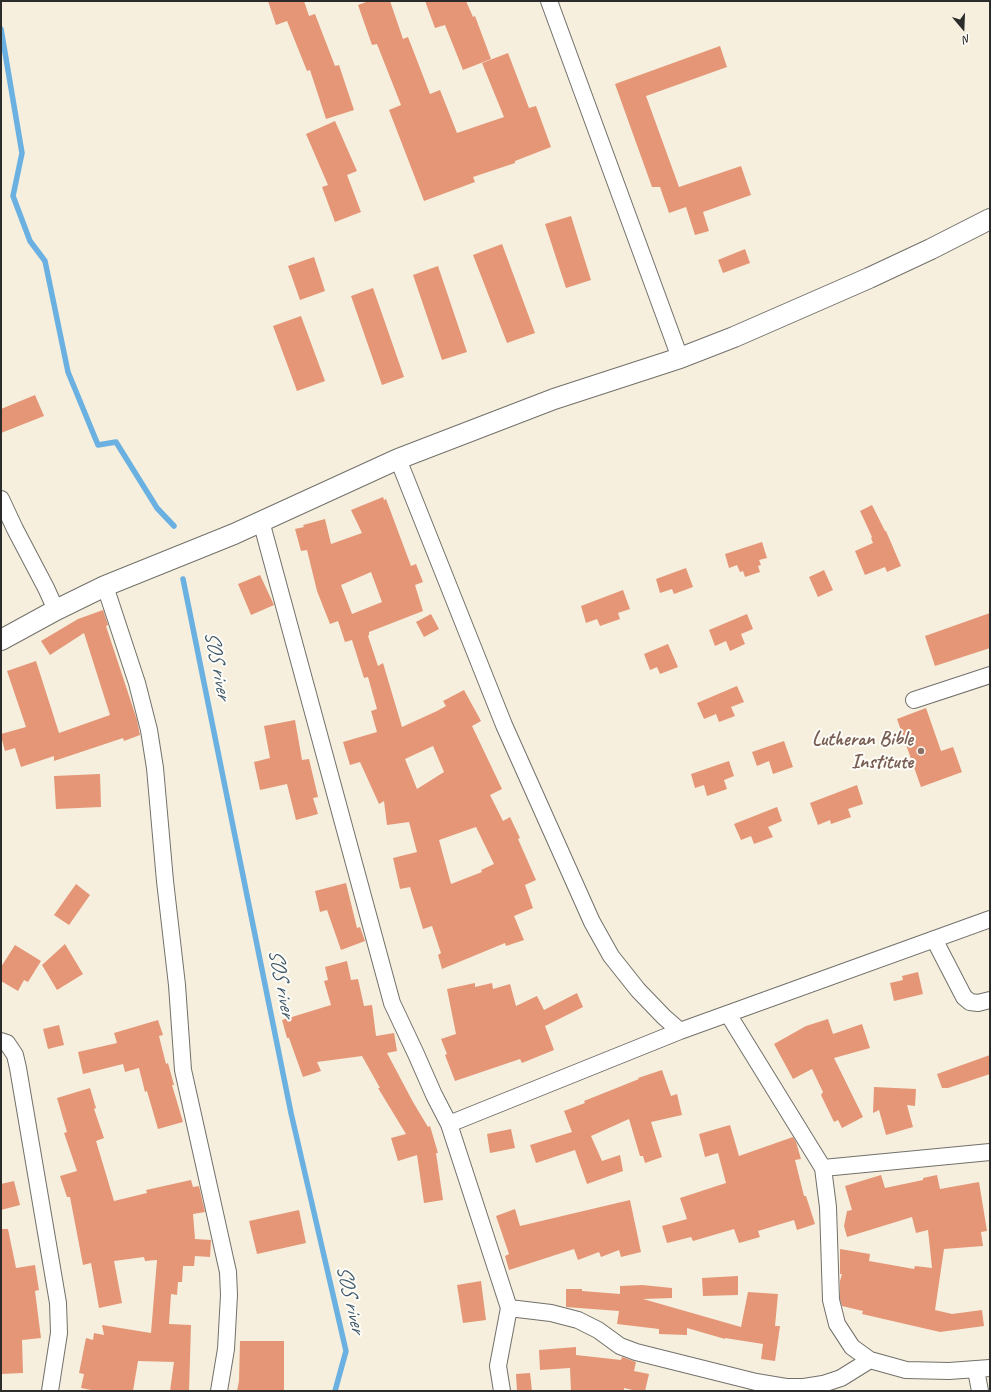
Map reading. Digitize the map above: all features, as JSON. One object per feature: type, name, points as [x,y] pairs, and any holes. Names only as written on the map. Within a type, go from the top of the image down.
[{"type":"street","points":[[549,1],[680,358]]},
{"type":"street","points":[[1,640],[56,610],[105,586],[198,549],[398,459],[554,399],[680,358],[734,337],[931,249],[990,219]]},
{"type":"street","points":[[398,459],[504,725],[592,922],[611,956],[638,990],[680,1031]]},
{"type":"street","points":[[1,498],[14,529],[46,588],[56,610]]},
{"type":"street","points":[[261,521],[392,1003],[434,1095],[449,1124],[509,1308],[498,1366],[502,1391]]},
{"type":"street","points":[[105,586],[137,683],[149,730],[155,768],[165,881],[177,985],[183,1070],[228,1272],[230,1295],[226,1349],[219,1391]]},
{"type":"street","points":[[914,700],[990,675]]},
{"type":"street","points":[[449,1124],[680,1031],[990,919]]},
{"type":"street","points":[[934,940],[964,998],[970,1002],[978,1003],[990,1000]]},
{"type":"street","points":[[728,1014],[823,1168],[828,1207],[831,1300],[837,1324],[852,1347],[870,1360],[906,1370],[983,1369],[980,1391]]},
{"type":"street","points":[[1,1041],[7,1044],[14,1055],[18,1068],[58,1303],[59,1333],[50,1391]]},
{"type":"street","points":[[823,1168],[990,1152]]},
{"type":"street","points":[[509,1308],[551,1313],[578,1320],[598,1330],[620,1346],[636,1352],[756,1382],[786,1387],[804,1387],[823,1384],[841,1378],[870,1360]]},
{"type":"building","points":[[268,1],[304,1],[309,16],[315,14],[335,66],[339,65],[354,110],[326,119],[310,70],[307,71],[287,21],[276,25]]},
{"type":"building","points":[[369,1],[390,1],[403,39],[408,37],[430,94],[440,90],[457,133],[504,117],[482,63],[508,53],[529,108],[536,106],[551,147],[515,161],[515,163],[473,177],[475,182],[424,201],[389,110],[401,105],[377,44],[372,45],[358,5]]},
{"type":"building","points":[[425,1],[466,1],[473,17],[475,16],[491,59],[463,70],[445,25],[435,28]]},
{"type":"building","points":[[720,46],[727,67],[646,96],[679,187],[741,166],[751,195],[703,212],[709,231],[695,235],[686,207],[669,213],[660,187],[652,187],[615,84]]},
{"type":"building","points":[[335,121],[357,171],[347,175],[361,212],[335,222],[322,187],[328,185],[306,134]]},
{"type":"building","points":[[571,216],[591,280],[566,288],[545,224]]},
{"type":"building","points":[[502,244],[535,333],[507,343],[473,255]]},
{"type":"building","points":[[745,249],[750,263],[723,273],[718,260]]},
{"type":"building","points":[[314,257],[325,291],[300,300],[288,266]]},
{"type":"building","points":[[438,266],[467,352],[442,360],[413,275]]},
{"type":"building","points":[[373,288],[404,377],[382,385],[351,296]]},
{"type":"building","points":[[301,316],[325,381],[297,391],[273,326]]},
{"type":"building","points":[[35,395],[44,416],[1,433],[1,409]]},
{"type":"building","points":[[383,497],[384,500],[386,499],[411,566],[416,564],[423,582],[415,585],[423,611],[369,632],[368,636],[378,666],[383,663],[402,727],[446,706],[443,701],[464,690],[481,721],[472,726],[502,789],[490,795],[503,821],[510,817],[520,838],[518,839],[536,880],[525,885],[533,908],[514,916],[524,940],[506,946],[505,943],[442,969],[438,955],[441,953],[432,926],[423,929],[410,887],[400,889],[393,858],[417,852],[409,822],[387,825],[384,801],[379,804],[360,762],[350,765],[343,742],[377,732],[371,711],[377,709],[368,677],[364,678],[352,640],[345,642],[338,621],[330,624],[317,591],[307,550],[301,551],[295,529],[304,527],[303,525],[325,519],[331,544],[362,533],[351,510]],"holes":[[[371,572],[382,602],[352,614],[341,585]],[[433,746],[444,772],[417,789],[405,759]],[[476,827],[494,864],[481,870],[482,872],[451,884],[439,840]]]},
{"type":"building","points":[[872,505],[886,531],[901,566],[887,572],[885,567],[865,575],[855,551],[873,543],[872,537],[860,511]]},
{"type":"building","points":[[762,542],[767,558],[759,560],[761,565],[758,566],[760,572],[745,577],[743,571],[740,572],[737,565],[729,568],[725,554]]},
{"type":"building","points":[[686,568],[693,587],[674,594],[672,589],[660,593],[656,579]]},
{"type":"building","points":[[824,570],[833,590],[818,597],[809,577]]},
{"type":"building","points":[[260,575],[274,605],[251,615],[238,584]]},
{"type":"building","points":[[623,590],[630,609],[618,613],[620,619],[600,626],[597,619],[586,623],[581,606]]},
{"type":"building","points":[[103,610],[108,625],[106,626],[137,720],[140,735],[124,741],[123,738],[54,761],[54,756],[21,767],[15,748],[5,751],[1,736],[1,734],[26,727],[7,671],[36,661],[59,733],[110,715],[84,633],[50,655],[41,641],[78,619]]},
{"type":"building","points":[[990,613],[990,648],[935,666],[925,636]]},
{"type":"building","points":[[431,614],[439,629],[424,637],[416,622]]},
{"type":"building","points":[[747,614],[753,629],[741,634],[745,644],[730,651],[726,641],[715,646],[709,630]]},
{"type":"building","points":[[668,644],[678,667],[660,674],[657,667],[650,670],[644,654]]},
{"type":"building","points":[[737,686],[744,702],[731,707],[735,716],[719,722],[716,714],[704,719],[697,703]]},
{"type":"building","points":[[926,708],[941,751],[953,747],[962,772],[921,787],[897,719]]},
{"type":"building","points":[[295,720],[302,760],[309,759],[318,797],[313,798],[318,814],[296,820],[287,784],[260,790],[254,762],[270,758],[264,726]]},
{"type":"building","points":[[784,741],[793,767],[773,774],[769,761],[757,766],[752,752]]},
{"type":"building","points":[[729,761],[734,776],[724,780],[727,789],[707,796],[704,785],[695,788],[691,774]]},
{"type":"building","points":[[100,774],[101,807],[56,809],[54,776]]},
{"type":"building","points":[[857,785],[863,804],[848,809],[851,817],[831,824],[830,820],[818,825],[810,803]]},
{"type":"building","points":[[777,807],[782,821],[768,827],[773,837],[754,844],[751,836],[741,840],[734,824]]},
{"type":"building","points":[[346,883],[357,928],[360,927],[365,941],[341,950],[327,910],[320,912],[315,891]]},
{"type":"building","points":[[76,884],[90,895],[69,925],[54,915]]},
{"type":"building","points":[[65,944],[83,974],[57,990],[42,965]]},
{"type":"building","points":[[15,945],[41,961],[28,982],[24,980],[18,991],[1,981],[1,967]]},
{"type":"building","points":[[347,961],[351,980],[358,979],[364,1006],[372,1005],[376,1036],[394,1033],[397,1051],[387,1053],[413,1102],[428,1127],[430,1126],[438,1153],[436,1153],[443,1200],[424,1203],[417,1155],[398,1161],[391,1138],[406,1134],[378,1088],[380,1088],[362,1056],[317,1062],[321,1071],[303,1077],[289,1038],[287,1038],[282,1020],[331,1005],[324,981],[328,980],[325,967]]},
{"type":"building","points":[[918,972],[923,994],[894,1001],[890,983],[903,980],[902,976]]},
{"type":"building","points":[[475,983],[475,987],[492,983],[493,989],[510,984],[516,1006],[537,996],[544,1010],[577,993],[583,1007],[545,1026],[554,1050],[522,1063],[520,1059],[455,1081],[445,1055],[447,1054],[441,1039],[456,1034],[447,989]]},
{"type":"building","points":[[828,1019],[833,1034],[862,1024],[870,1048],[834,1058],[863,1117],[842,1128],[838,1120],[834,1122],[821,1095],[823,1092],[812,1069],[793,1079],[774,1044],[806,1026]]},
{"type":"building","points":[[158,1020],[163,1035],[159,1036],[166,1064],[168,1063],[174,1085],[172,1085],[183,1122],[158,1129],[147,1091],[145,1092],[139,1068],[125,1072],[123,1064],[83,1074],[78,1052],[117,1043],[114,1033]]},
{"type":"building","points":[[59,1025],[64,1045],[48,1049],[43,1029]]},
{"type":"building","points":[[990,1055],[990,1074],[948,1088],[942,1088],[937,1074]]},
{"type":"building","points":[[662,1070],[671,1096],[677,1094],[682,1115],[651,1122],[662,1157],[645,1163],[643,1156],[640,1156],[629,1119],[591,1136],[602,1161],[620,1155],[623,1171],[587,1184],[575,1150],[536,1163],[530,1145],[572,1132],[564,1111],[585,1103],[584,1101],[639,1079],[638,1078]]},
{"type":"building","points":[[874,1087],[916,1089],[915,1106],[907,1105],[913,1127],[886,1135],[879,1110],[873,1113]]},
{"type":"building","points":[[90,1088],[96,1108],[94,1109],[104,1138],[96,1141],[114,1201],[147,1193],[146,1190],[191,1180],[193,1187],[199,1186],[205,1212],[193,1214],[195,1239],[211,1240],[210,1257],[195,1256],[194,1266],[183,1266],[182,1282],[178,1282],[177,1295],[171,1294],[169,1324],[191,1325],[189,1391],[170,1391],[174,1362],[138,1361],[133,1391],[96,1391],[81,1388],[84,1374],[79,1373],[86,1338],[93,1340],[94,1333],[104,1335],[102,1325],[151,1333],[157,1260],[145,1261],[144,1257],[114,1261],[122,1303],[99,1308],[91,1263],[83,1265],[70,1197],[67,1197],[60,1176],[77,1171],[64,1133],[67,1132],[57,1098]]},
{"type":"building","points":[[730,1125],[739,1156],[793,1137],[801,1159],[795,1160],[804,1196],[806,1196],[815,1224],[797,1230],[794,1220],[758,1231],[760,1237],[739,1243],[734,1229],[693,1241],[691,1237],[667,1243],[662,1226],[687,1219],[680,1198],[726,1183],[718,1153],[705,1157],[699,1134]]},
{"type":"building","points":[[511,1129],[515,1148],[490,1153],[487,1134]]},
{"type":"building","points":[[881,1175],[885,1188],[923,1180],[923,1178],[937,1175],[940,1189],[979,1182],[987,1231],[981,1232],[983,1246],[944,1249],[935,1310],[952,1314],[982,1310],[984,1326],[940,1332],[862,1314],[863,1311],[842,1306],[840,1299],[840,1281],[842,1274],[840,1274],[840,1249],[870,1254],[869,1261],[914,1269],[915,1266],[932,1268],[928,1230],[916,1233],[912,1217],[847,1237],[844,1226],[847,1211],[852,1210],[845,1186]]},
{"type":"building","points":[[14,1181],[20,1205],[1,1210],[1,1184]]},
{"type":"building","points":[[630,1200],[641,1252],[621,1257],[619,1250],[601,1257],[599,1252],[578,1260],[574,1249],[509,1270],[505,1256],[509,1254],[496,1216],[515,1209],[520,1226]]},
{"type":"building","points":[[299,1210],[306,1243],[257,1254],[249,1221]]},
{"type":"building","points":[[1,1229],[8,1229],[16,1268],[35,1265],[39,1290],[35,1291],[41,1338],[22,1340],[23,1373],[1,1374]]},
{"type":"building","points":[[738,1276],[738,1295],[703,1296],[702,1278]]},
{"type":"building","points":[[481,1281],[486,1320],[463,1323],[457,1285]]},
{"type":"building","points":[[642,1285],[672,1288],[672,1298],[643,1299],[741,1327],[748,1292],[778,1294],[775,1326],[780,1326],[775,1361],[761,1359],[763,1344],[725,1339],[687,1328],[687,1335],[659,1334],[659,1329],[617,1324],[619,1311],[566,1307],[566,1289],[582,1289],[582,1291],[620,1294],[620,1286]]},
{"type":"building","points":[[240,1341],[284,1341],[284,1391],[237,1391],[239,1381]]},
{"type":"building","points":[[576,1347],[576,1355],[621,1360],[622,1357],[636,1362],[634,1371],[649,1374],[645,1391],[624,1388],[624,1391],[571,1391],[570,1368],[540,1370],[539,1350]]},
{"type":"building","points":[[530,1373],[532,1391],[517,1391],[516,1374]]},
{"type":"waterway","points":[[1,29],[22,153],[13,196],[30,241],[45,261],[68,372],[98,445],[116,442],[157,508],[174,526]]},
{"type":"waterway","name":"SOS river","points":[[183,579],[291,1113],[346,1351],[335,1391]]},
{"type":"place","name":"Lutheran Bible Institute","points":[[921,751]]}]
